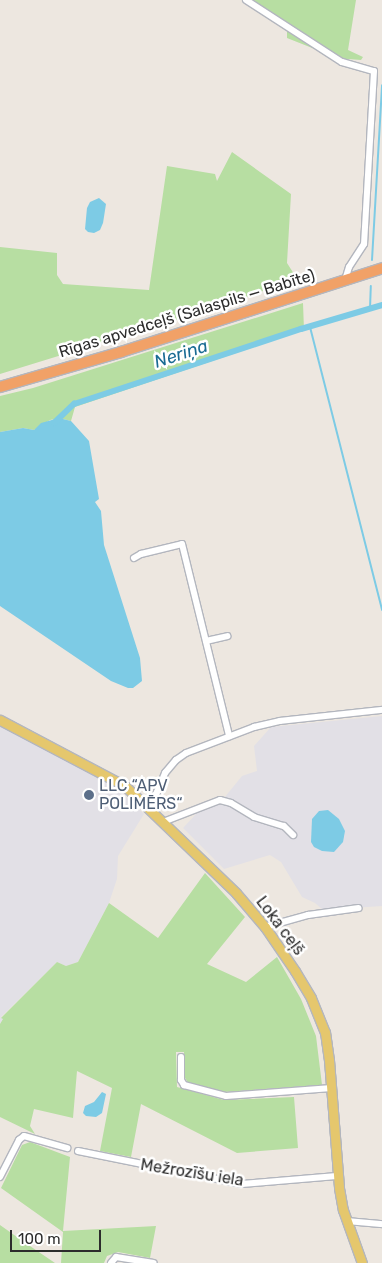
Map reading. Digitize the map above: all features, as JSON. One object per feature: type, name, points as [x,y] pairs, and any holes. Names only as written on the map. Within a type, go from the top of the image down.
[{"type":"highway","name":"Rīgas apvedceļš (Salaspils — Babīte)","points":[[0,387],[121,352],[382,268]]},
{"type":"main road","name":"Loka ceļš","points":[[0,720],[109,776],[124,786],[236,893],[265,928],[295,971],[314,1006],[325,1032],[332,1088],[337,1176],[347,1221],[362,1263]]},
{"type":"street","points":[[246,0],[342,62],[374,71],[364,244],[349,267],[345,280]]},
{"type":"street","points":[[134,558],[142,554],[185,544],[229,736]]},
{"type":"street","points":[[206,641],[227,636]]},
{"type":"street","points":[[147,806],[157,792],[166,773],[176,760],[186,753],[229,736],[280,721],[382,710]]},
{"type":"street","points":[[162,822],[220,800],[232,803],[254,817],[284,826],[293,835]]},
{"type":"street","points":[[265,928],[308,915],[359,908]]},
{"type":"street","points":[[181,1057],[181,1080],[184,1085],[226,1096],[332,1088]]},
{"type":"street","points":[[0,1177],[19,1140],[24,1136],[67,1148]]},
{"type":"street","name":"Mežrozīšu iela","points":[[78,1151],[230,1183],[242,1184],[337,1176]]},
{"type":"street","points":[[347,1221],[382,1224]]},
{"type":"street","points":[[111,1263],[116,1257],[154,1263]]},
{"type":"shaded area","points":[[382,716],[382,906],[323,910],[315,903],[302,897],[281,862],[270,855],[224,869],[183,828],[197,813],[220,803],[242,776],[257,771],[254,746],[271,727]]},
{"type":"shaded area","points":[[0,725],[110,782],[144,814],[118,856],[117,879],[109,903],[78,962],[66,966],[57,962],[1,1017],[3,1019],[0,1024]]},
{"type":"green space","points":[[243,0],[356,0],[348,50],[363,57],[361,60],[348,59],[345,61],[287,38],[287,31],[275,19]]},
{"type":"green space","points":[[232,152],[291,194],[287,263],[294,274],[305,276],[227,304],[0,374],[0,247],[57,253],[57,275],[63,284],[149,290],[167,166],[215,174],[217,181]]},
{"type":"green space","points":[[303,303],[304,330],[75,407],[71,421],[59,418],[50,420],[34,430],[23,428],[0,432],[0,396],[33,388]]},
{"type":"green space","points":[[205,873],[245,917],[207,964],[246,982],[277,957],[301,999],[316,1036],[322,1085],[224,1092],[188,1083],[184,1076],[184,1052],[176,1052],[177,1087],[224,1100],[294,1097],[298,1148],[237,1153],[141,1104],[131,1157],[100,1151],[112,1088],[77,1071],[73,1118],[34,1109],[30,1126],[35,1134],[0,1117],[0,1024],[3,1019],[1,1018],[57,962],[66,966],[78,962],[109,903],[158,938]]},
{"type":"green space","points":[[30,1142],[70,1157],[63,1231],[156,1226],[150,1258],[118,1252],[107,1256],[104,1263],[61,1263],[63,1232],[1,1188],[22,1145]]},
{"type":"green space","points":[[0,1225],[24,1242],[55,1263],[0,1263]]},
{"type":"water","points":[[99,198],[106,204],[103,223],[100,230],[94,233],[88,232],[85,229],[87,208],[90,202]]},
{"type":"water","points":[[59,418],[71,421],[89,441],[99,499],[95,502],[101,511],[104,545],[140,658],[142,681],[133,688],[128,688],[111,681],[0,606],[0,432],[23,428],[34,430],[41,423]]},
{"type":"water","points":[[328,810],[339,819],[345,831],[343,842],[334,852],[322,851],[314,847],[311,842],[312,819],[319,811]]},
{"type":"water","points":[[102,1092],[106,1094],[102,1113],[96,1117],[86,1116],[83,1113],[85,1106],[94,1102]]},
{"type":"waterway","points":[[372,260],[382,85]]},
{"type":"waterway","points":[[370,309],[371,286]]},
{"type":"waterway","name":"Neriņa","points":[[54,423],[74,404],[301,329],[382,305]]},
{"type":"waterway","points":[[310,327],[382,610]]},
{"type":"place","name":"LLC “APV POLIMĒRS“","points":[[89,795]]}]
